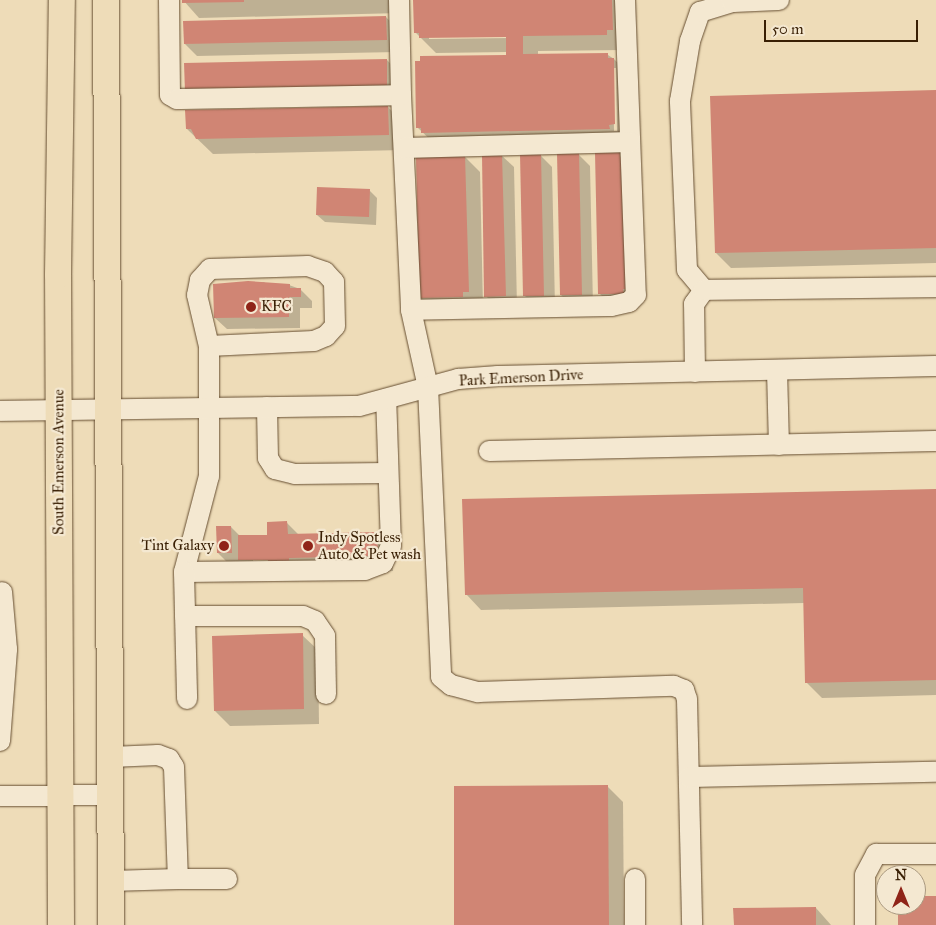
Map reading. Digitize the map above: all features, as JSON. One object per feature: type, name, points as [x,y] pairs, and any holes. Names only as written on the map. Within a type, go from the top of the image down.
[{"type":"main road","name":"South Emerson Avenue","points":[[61,925],[58,411],[62,0]]},
{"type":"main road","points":[[106,0],[111,925]]},
{"type":"street","points":[[169,0],[170,95],[177,99],[401,95]]},
{"type":"street","points":[[399,0],[401,95],[411,310],[428,387],[440,677],[451,685],[478,692],[674,686],[684,690],[687,699],[692,925]]},
{"type":"street","points":[[411,310],[611,306],[629,302],[636,295],[625,0]]},
{"type":"street","points":[[704,290],[687,270],[680,101],[690,41],[700,12],[732,2],[779,0]]},
{"type":"street","points":[[404,148],[630,142]]},
{"type":"street","points":[[187,699],[184,572],[209,476],[209,346],[197,295],[200,280],[210,269],[308,266],[325,272],[334,282],[335,326],[326,336],[314,341],[209,346]]},
{"type":"street","points":[[704,290],[936,287]]},
{"type":"street","points":[[695,372],[694,304],[704,290]]},
{"type":"street","name":"Park Emerson Drive","points":[[0,411],[359,406],[458,379],[498,376],[936,366]]},
{"type":"street","points":[[777,370],[779,445]]},
{"type":"street","points":[[184,572],[365,570],[383,563],[391,546],[386,399]]},
{"type":"street","points":[[267,407],[268,458],[275,469],[295,474],[388,473]]},
{"type":"street","points":[[490,452],[936,442]]},
{"type":"street","points":[[0,741],[7,649],[2,592]]},
{"type":"street","points":[[185,616],[303,616],[315,621],[325,636],[326,694]]},
{"type":"street","points":[[110,757],[158,755],[169,759],[174,767],[178,879]]},
{"type":"street","points":[[689,777],[936,772]]},
{"type":"street","points":[[0,796],[111,795]]},
{"type":"street","points":[[865,925],[866,875],[876,854],[936,854]]},
{"type":"street","points":[[111,881],[227,879]]},
{"type":"street","points":[[635,879],[635,925]]},
{"type":"building","points":[[182,0],[244,0],[244,2],[182,3]]},
{"type":"building","points":[[413,0],[612,0],[613,30],[607,30],[607,35],[523,36],[523,54],[608,53],[608,58],[614,58],[615,124],[609,125],[610,129],[421,133],[421,128],[416,128],[415,61],[420,61],[420,56],[506,55],[506,37],[419,38],[419,33],[414,33]]},
{"type":"building","points":[[386,16],[387,40],[184,44],[183,21]]},
{"type":"building","points":[[387,59],[387,88],[185,92],[184,63]]},
{"type":"building","points":[[936,90],[936,248],[715,253],[710,96]]},
{"type":"building","points":[[388,106],[389,135],[196,139],[191,129],[186,129],[185,110]]},
{"type":"building","points":[[620,152],[620,157],[626,157],[628,289],[623,289],[624,294],[598,294],[595,153]]},
{"type":"building","points":[[557,153],[579,153],[582,295],[560,295]]},
{"type":"building","points":[[502,154],[506,296],[484,297],[482,155]]},
{"type":"building","points":[[520,154],[541,154],[544,296],[523,296]]},
{"type":"building","points":[[465,155],[469,292],[463,292],[463,297],[419,298],[416,157]]},
{"type":"building","points":[[317,187],[370,189],[369,217],[316,215]]},
{"type":"building","name":"KFC","points":[[248,281],[290,284],[290,288],[301,288],[301,297],[289,297],[289,317],[214,318],[213,284]]},
{"type":"building","points":[[936,489],[936,680],[805,683],[803,588],[465,595],[462,499]]},
{"type":"building","name":"Indy Spotless Auto & Pet wash","points":[[287,521],[288,534],[377,532],[378,556],[289,558],[289,562],[268,563],[268,560],[238,560],[238,535],[267,535],[267,522]]},
{"type":"building","name":"Tint Galaxy","points":[[216,526],[231,526],[232,553],[217,553]]},
{"type":"building","points":[[303,633],[304,709],[214,711],[212,636]]},
{"type":"building","points":[[608,785],[609,925],[454,925],[454,786]]},
{"type":"building","points":[[926,896],[936,896],[936,925],[898,925],[898,915],[926,915]]},
{"type":"building","points":[[816,907],[816,925],[734,925],[733,908]]},
{"type":"place","name":"KFC","points":[[251,307]]},
{"type":"place","name":"Tint Galaxy","points":[[224,546]]},
{"type":"place","name":"Indy Spotless Auto & Pet wash","points":[[308,546]]}]
